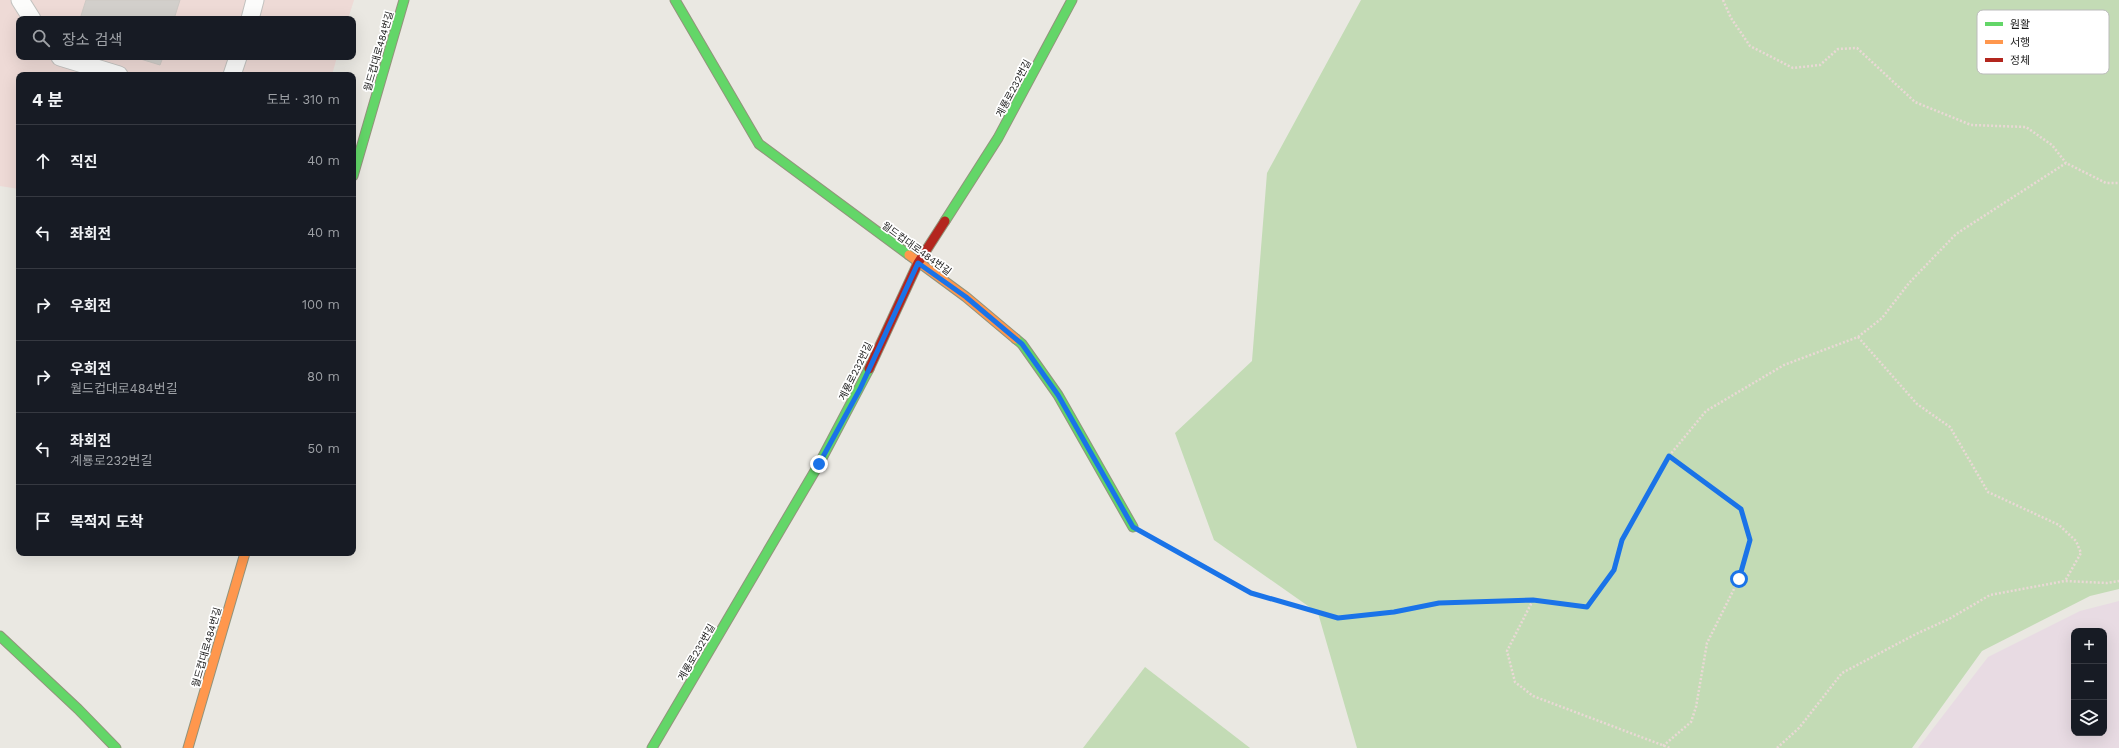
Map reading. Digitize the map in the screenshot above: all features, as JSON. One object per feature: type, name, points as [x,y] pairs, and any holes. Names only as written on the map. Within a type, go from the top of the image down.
[{"type":"street","name":"월드컵대로484번길","points":[[356,166],[404,0]]},
{"type":"street","name":"월드컵대로484번길","points":[[675,0],[759,144],[966,297],[1022,344],[1058,395],[1133,527]]},
{"type":"street","name":"계룡로232번길","points":[[652,748],[819,464],[860,389],[918,263],[998,138],[1072,0]]},
{"type":"street","name":"월드컵대로484번길","points":[[188,748],[244,556]]},
{"type":"street","points":[[0,636],[78,709],[116,748]]},
{"type":"lane","points":[[20,0],[30,16]]},
{"type":"lane","points":[[251,16],[256,0]]},
{"type":"lane","points":[[70,60],[109,72]]},
{"type":"lane","points":[[233,72],[237,60]]},
{"type":"path","points":[[1723,0],[1731,18],[1750,46],[1793,68],[1820,65],[1838,49],[1857,48],[1915,102],[1971,125],[2026,127],[2052,145],[2066,163],[2106,183],[2119,183]]},
{"type":"path","points":[[1133,527],[1251,593],[1338,618],[1394,612],[1439,603],[1533,600],[1587,607],[1614,570],[1622,540],[1669,456],[1706,411],[1784,365],[1858,337],[1882,318],[1909,283],[1956,234],[2066,163]]},
{"type":"path","points":[[1858,337],[1917,404],[1950,427],[1988,492],[2059,525],[2076,541],[2081,553],[2065,580]]},
{"type":"path","points":[[1663,746],[1692,722],[1707,643],[1739,579],[1750,540],[1741,509],[1669,456]]},
{"type":"path","points":[[1777,748],[1799,728],[1842,673],[1916,634],[1949,619],[1990,595],[2065,580],[2107,583],[2119,581]]},
{"type":"path","points":[[1533,600],[1507,651],[1515,682],[1533,696],[1670,748]]},
{"type":"shaded area","points":[[0,0],[354,0],[349,16],[16,16],[16,60],[336,60],[333,72],[16,72],[16,189],[0,186]]},
{"type":"shaded area","points":[[2119,601],[2119,748],[1918,748],[1988,657],[2080,611]]},
{"type":"green space","points":[[1361,0],[2119,0],[2119,589],[2090,596],[1982,651],[1912,748],[1357,748],[1318,613],[1214,540],[1175,433],[1252,361],[1267,173]]},
{"type":"green space","points":[[1145,667],[1250,748],[1083,748]]},
{"type":"building","points":[[86,0],[180,0],[175,16],[81,16]]},
{"type":"building","points":[[144,60],[162,60],[160,65]]},
{"type":"traffic: fast","points":[[356,166],[404,0]]},
{"type":"traffic: fast","points":[[675,0],[759,144],[909,255]]},
{"type":"traffic: fast","points":[[945,221],[998,138],[1072,0]]},
{"type":"traffic: fast","points":[[1016,339],[1022,344],[1058,395],[1133,527]]},
{"type":"traffic: fast","points":[[652,748],[819,464],[869,369]]},
{"type":"traffic: fast","points":[[0,636],[78,709],[116,748]]},
{"type":"traffic: slow","points":[[909,255],[966,297],[1016,339]]},
{"type":"traffic: slow","points":[[188,748],[244,556]]},
{"type":"traffic: jam","points":[[869,369],[918,263],[945,221]]},
{"type":"route","points":[[819,464],[860,389],[918,263],[966,297],[1022,344],[1058,395],[1133,527],[1251,593],[1338,618],[1394,612],[1439,603],[1533,600],[1587,607],[1614,570],[1622,540],[1640,505],[1669,456],[1741,509],[1750,540],[1739,579]]}]
